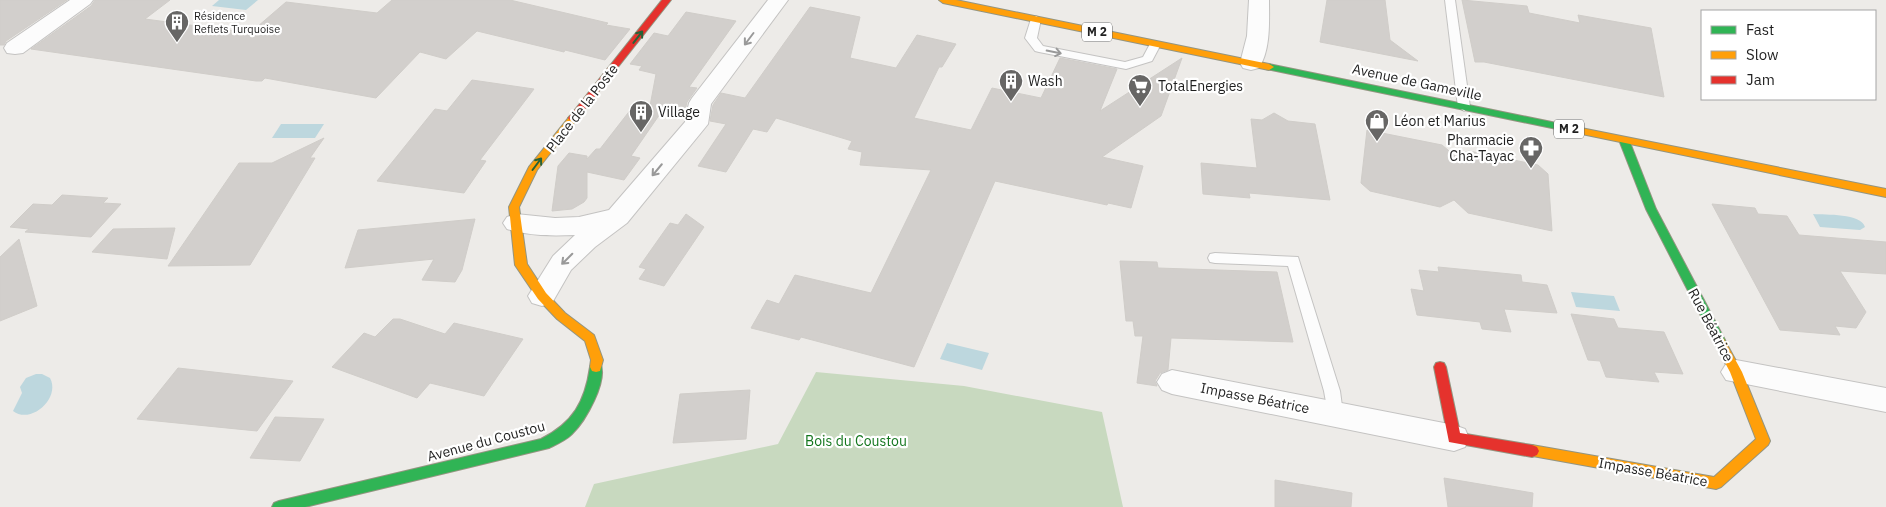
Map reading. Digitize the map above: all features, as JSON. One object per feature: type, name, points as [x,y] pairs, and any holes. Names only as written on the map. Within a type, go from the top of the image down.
[{"type":"street","points":[[15,48],[83,0]]},
{"type":"street","name":"Place de la Poste","points":[[542,296],[521,266],[514,207],[533,169],[667,0]]},
{"type":"street","points":[[542,296],[562,263],[586,240],[618,217],[696,124],[700,103],[778,0]]},
{"type":"street","name":"Avenue de Gameville","points":[[943,0],[1886,193]]},
{"type":"street","points":[[1251,63],[1258,36],[1259,0]]},
{"type":"street","name":"Rue Béatrice","points":[[1624,140],[1651,209],[1664,236],[1736,372],[1886,400]]},
{"type":"street","points":[[516,223],[555,227],[571,226],[618,217]]},
{"type":"street","name":"Avenue du Coustou","points":[[279,507],[544,444],[567,432],[587,405],[595,383],[597,360],[590,338],[561,316],[542,296]]},
{"type":"street","points":[[1440,367],[1454,438]]},
{"type":"street","name":"Impasse Béatrice","points":[[1172,382],[1454,438],[1716,483],[1763,442],[1736,372]]},
{"type":"lane","points":[[1450,0],[1464,107]]},
{"type":"lane","points":[[1036,19],[1031,38],[1039,49],[1126,66],[1148,59],[1155,44]]},
{"type":"lane","points":[[1215,258],[1293,261],[1332,391],[1335,414]]},
{"type":"green space","name":"Bois du Coustou","points":[[816,372],[964,386],[1102,412],[1123,507],[585,507],[594,484],[778,444]]},
{"type":"water","points":[[219,0],[258,0],[246,10],[212,6]]},
{"type":"water","points":[[281,124],[324,124],[315,138],[272,138]]},
{"type":"water","points":[[1813,214],[1850,217],[1862,222],[1865,227],[1860,230],[1820,227]]},
{"type":"water","points":[[1571,292],[1614,296],[1620,311],[1576,307]]},
{"type":"water","points":[[947,343],[989,353],[982,370],[940,359]]},
{"type":"water","points":[[42,374],[50,378],[52,386],[48,401],[36,412],[28,415],[13,411],[22,393],[20,387],[26,378]]},
{"type":"building","points":[[0,0],[67,0],[6,41],[4,45],[0,45]]},
{"type":"building","points":[[95,0],[170,0],[145,19],[250,33],[286,2],[377,13],[392,0],[510,0],[608,23],[606,25],[630,29],[605,60],[477,31],[446,59],[420,52],[376,98],[265,78],[262,81],[256,81],[31,49],[91,6]]},
{"type":"building","points":[[1327,0],[1385,0],[1390,40],[1418,61],[1320,42]]},
{"type":"building","points":[[1462,0],[1527,6],[1529,13],[1580,23],[1578,15],[1651,28],[1664,97],[1484,62],[1475,62]]},
{"type":"building","points":[[810,7],[860,17],[850,58],[896,68],[917,35],[956,44],[942,67],[939,67],[914,118],[971,130],[992,88],[1041,98],[1060,58],[1117,69],[1100,111],[1182,58],[1161,116],[1102,157],[1143,166],[1131,208],[1108,203],[1107,205],[995,181],[914,367],[801,337],[799,340],[751,328],[767,300],[779,304],[795,275],[871,293],[931,170],[860,165],[862,152],[848,149],[852,141],[776,118],[767,132],[753,129],[726,172],[698,166],[726,124],[710,121],[713,105],[721,93],[745,98]]},
{"type":"building","points":[[686,12],[736,21],[689,87],[697,88],[687,102],[684,115],[662,111],[631,156],[640,158],[624,180],[587,172],[587,198],[584,202],[572,209],[552,211],[558,166],[569,153],[587,156],[587,159],[596,149],[600,149],[635,104],[650,106],[656,74],[639,70],[642,66],[630,64],[654,33],[668,36]]},
{"type":"building","points":[[472,80],[534,89],[480,160],[486,161],[464,193],[377,181],[435,109],[447,111]]},
{"type":"building","points":[[1274,113],[1288,121],[1315,124],[1330,200],[1249,193],[1250,198],[1203,194],[1201,163],[1257,168],[1251,119],[1262,120]]},
{"type":"building","points":[[1367,130],[1442,145],[1455,156],[1469,151],[1538,165],[1548,174],[1552,231],[1468,213],[1454,200],[1440,207],[1370,191],[1361,183]]},
{"type":"building","points":[[324,138],[310,158],[315,158],[250,265],[168,266],[239,163],[272,163]]},
{"type":"building","points":[[62,195],[108,198],[103,203],[121,204],[91,237],[25,232],[29,229],[10,227],[33,204],[52,205]]},
{"type":"building","points":[[1712,204],[1755,208],[1758,214],[1787,216],[1799,235],[1886,242],[1886,274],[1840,271],[1866,312],[1856,328],[1835,326],[1840,335],[1780,330]]},
{"type":"building","points":[[686,214],[704,227],[664,286],[639,279],[646,269],[639,267],[670,223],[678,225]]},
{"type":"building","points":[[475,219],[462,270],[455,282],[422,280],[434,259],[345,268],[358,230]]},
{"type":"building","points":[[175,228],[167,259],[92,252],[113,229]]},
{"type":"building","points":[[19,239],[37,306],[0,321],[0,257]]},
{"type":"building","points":[[1120,261],[1157,262],[1158,268],[1277,272],[1293,342],[1171,338],[1168,370],[1160,373],[1155,381],[1157,386],[1137,383],[1143,336],[1135,336],[1133,321],[1126,321]]},
{"type":"building","points":[[1438,267],[1521,275],[1522,282],[1547,285],[1557,313],[1504,309],[1511,332],[1482,329],[1480,322],[1417,315],[1411,289],[1424,291],[1419,270],[1439,272]]},
{"type":"building","points":[[1571,314],[1614,319],[1618,328],[1664,332],[1683,374],[1654,372],[1659,382],[1606,377],[1600,361],[1588,360]]},
{"type":"building","points":[[393,319],[400,319],[445,334],[454,323],[523,339],[484,396],[430,383],[417,398],[332,367],[364,333],[375,337]]},
{"type":"building","points":[[178,368],[293,381],[257,431],[137,419]]},
{"type":"building","points":[[750,390],[746,439],[673,443],[680,394]]},
{"type":"building","points":[[275,417],[324,419],[300,461],[250,458]]},
{"type":"building","points":[[1444,478],[1533,493],[1532,507],[1448,507]]},
{"type":"building","points":[[1275,480],[1352,493],[1351,507],[1275,507]]},
{"type":"traffic: fast","points":[[1269,67],[1576,130]]},
{"type":"traffic: fast","points":[[1624,140],[1651,209],[1720,342]]},
{"type":"traffic: fast","points":[[279,507],[544,444],[566,432],[584,409],[591,393],[596,367]]},
{"type":"traffic: slow","points":[[943,0],[1269,67]]},
{"type":"traffic: slow","points":[[573,118],[533,169],[514,207],[521,265],[542,296],[561,316],[590,338],[597,360],[596,367]]},
{"type":"traffic: slow","points":[[1576,130],[1886,193]]},
{"type":"traffic: slow","points":[[1532,451],[1716,483],[1763,441],[1736,372],[1720,342]]},
{"type":"traffic: jam","points":[[573,118],[667,0]]},
{"type":"traffic: jam","points":[[1440,367],[1454,438],[1532,451]]},
{"type":"place","name":"Résidence Reflets Turquoise","points":[[177,43]]},
{"type":"place","name":"Wash","points":[[1011,102]]},
{"type":"place","name":"TotalEnergies","points":[[1140,107]]},
{"type":"place","name":"Village","points":[[641,133]]},
{"type":"place","name":"Léon et Marius","points":[[1377,142]]},
{"type":"place","name":"Pharmacie Cha-Tayac","points":[[1531,169]]}]
